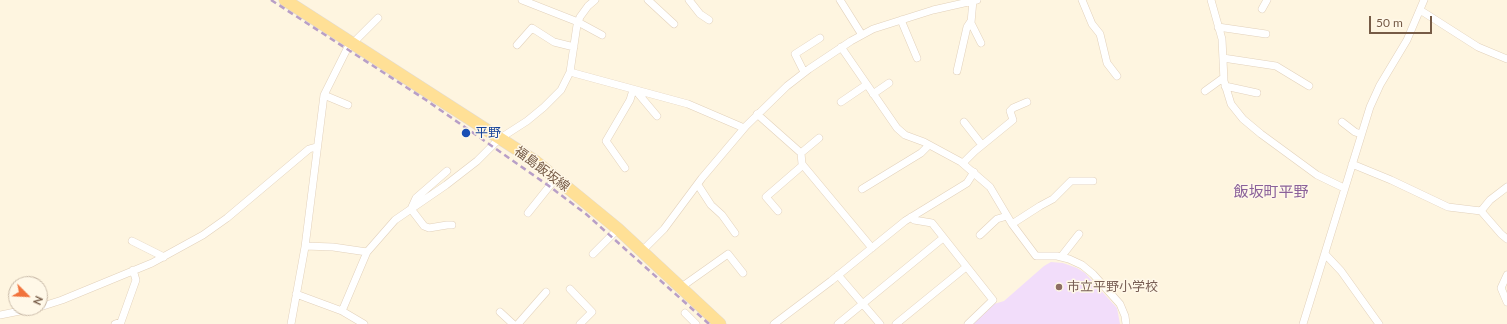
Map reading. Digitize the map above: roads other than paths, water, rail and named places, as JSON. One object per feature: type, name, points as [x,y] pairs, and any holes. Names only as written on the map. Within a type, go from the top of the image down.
[{"type":"main road","name":"福島飯坂線","points":[[291,2],[499,139],[515,147],[556,178],[618,229],[720,324]]},
{"type":"street","points":[[522,0],[578,22],[602,34]]},
{"type":"street","points":[[342,311],[367,252],[395,220],[446,185],[478,160],[499,139],[527,121],[557,95],[565,84],[570,72],[578,22],[588,6],[595,0]]},
{"type":"street","points":[[648,0],[674,24]]},
{"type":"street","points":[[689,0],[700,14],[709,20]]},
{"type":"street","points":[[840,0],[862,35]]},
{"type":"street","points":[[642,251],[664,229],[744,128],[757,114],[804,72],[862,35],[873,29],[974,0],[971,21],[967,27],[957,71]]},
{"type":"street","points":[[1082,0],[1092,24],[1100,34],[1107,62],[1116,76]]},
{"type":"street","points":[[1211,0],[1222,39],[1223,78],[1231,104],[1243,119],[1317,175],[1344,188]]},
{"type":"street","points":[[1262,9],[1266,0]]},
{"type":"street","points":[[1303,324],[1370,106],[1380,85],[1407,40],[1424,0]]},
{"type":"street","points":[[1420,10],[1478,47],[1507,59]]},
{"type":"street","points":[[291,324],[305,246],[316,147],[324,95],[346,49],[378,18]]},
{"type":"street","points":[[902,20],[918,58]]},
{"type":"street","points":[[971,21],[981,43]]},
{"type":"street","points":[[1218,27],[1266,34]]},
{"type":"street","points":[[518,46],[532,28],[554,42],[574,47]]},
{"type":"street","points":[[804,72],[794,54],[820,38]]},
{"type":"street","points":[[841,47],[897,128],[905,135],[929,145],[963,163],[974,172],[990,187],[1012,224],[1036,256],[1061,257],[1082,265],[1093,274],[1120,304],[1125,316],[1126,324]]},
{"type":"street","points":[[1223,58],[1276,66],[1310,86]]},
{"type":"street","points":[[570,72],[688,104],[744,128]]},
{"type":"street","points":[[1205,91],[1223,78]]},
{"type":"street","points":[[873,94],[889,83]]},
{"type":"street","points":[[841,102],[866,85]]},
{"type":"street","points":[[1225,86],[1257,93]]},
{"type":"street","points":[[635,90],[657,116]]},
{"type":"street","points":[[625,168],[606,141],[635,90]]},
{"type":"street","points":[[324,95],[348,105]]},
{"type":"street","points":[[963,163],[982,145],[1013,120],[1010,111],[1013,108],[1027,102]]},
{"type":"street","points":[[757,114],[801,153],[802,164],[872,248]]},
{"type":"street","points":[[964,122],[982,145]]},
{"type":"street","points":[[1342,122],[1355,132],[1362,134]]},
{"type":"street","points":[[801,153],[819,138]]},
{"type":"street","points":[[862,189],[921,153],[929,145]]},
{"type":"street","points":[[48,304],[133,270],[164,256],[203,235],[238,209],[309,149],[316,147]]},
{"type":"street","points":[[1352,164],[1388,178],[1448,207],[1481,211],[1507,239]]},
{"type":"street","points":[[778,210],[766,197],[803,165]]},
{"type":"street","points":[[411,210],[416,198],[447,171]]},
{"type":"street","points":[[774,324],[911,218],[967,183],[974,172]]},
{"type":"street","points":[[528,213],[556,178]]},
{"type":"street","points":[[1012,224],[1053,199],[1071,181],[1093,181]]},
{"type":"street","points":[[698,185],[711,205],[722,214],[735,233]]},
{"type":"street","points":[[1481,211],[1490,200],[1507,187]]},
{"type":"street","points":[[411,210],[424,226],[429,228],[447,224],[452,225]]},
{"type":"street","points":[[980,235],[997,219],[1007,216]]},
{"type":"street","points":[[911,218],[914,220],[932,223],[993,300],[968,324]]},
{"type":"street","points":[[593,254],[618,229]]},
{"type":"street","points":[[1061,257],[1079,234]]},
{"type":"street","points":[[838,324],[943,238]]},
{"type":"street","points":[[132,241],[164,256]]},
{"type":"street","points":[[305,246],[333,247],[367,252]]},
{"type":"street","points":[[680,288],[728,254],[743,273]]},
{"type":"street","points":[[1325,254],[1341,270],[1379,324]]},
{"type":"street","points":[[896,324],[966,267]]},
{"type":"street","points":[[115,324],[120,322],[136,280],[133,270]]},
{"type":"street","points":[[838,275],[880,324]]},
{"type":"street","points":[[1507,275],[1501,288],[1507,302]]},
{"type":"street","points":[[570,289],[592,312],[585,322]]},
{"type":"street","points":[[518,324],[546,292]]},
{"type":"street","points":[[296,294],[342,311],[364,324]]},
{"type":"street","points":[[500,312],[513,324]]},
{"type":"street","points":[[685,313],[696,324]]},
{"type":"railway","points":[[271,0],[426,100],[549,186],[586,214],[709,324]]},
{"type":"place","name":"平野","points":[[466,133]]},
{"type":"place","name":"市立平野小学校","points":[[1059,287]]},
{"type":"district","name":"飯坂町平野","points":[[1271,192]]}]
